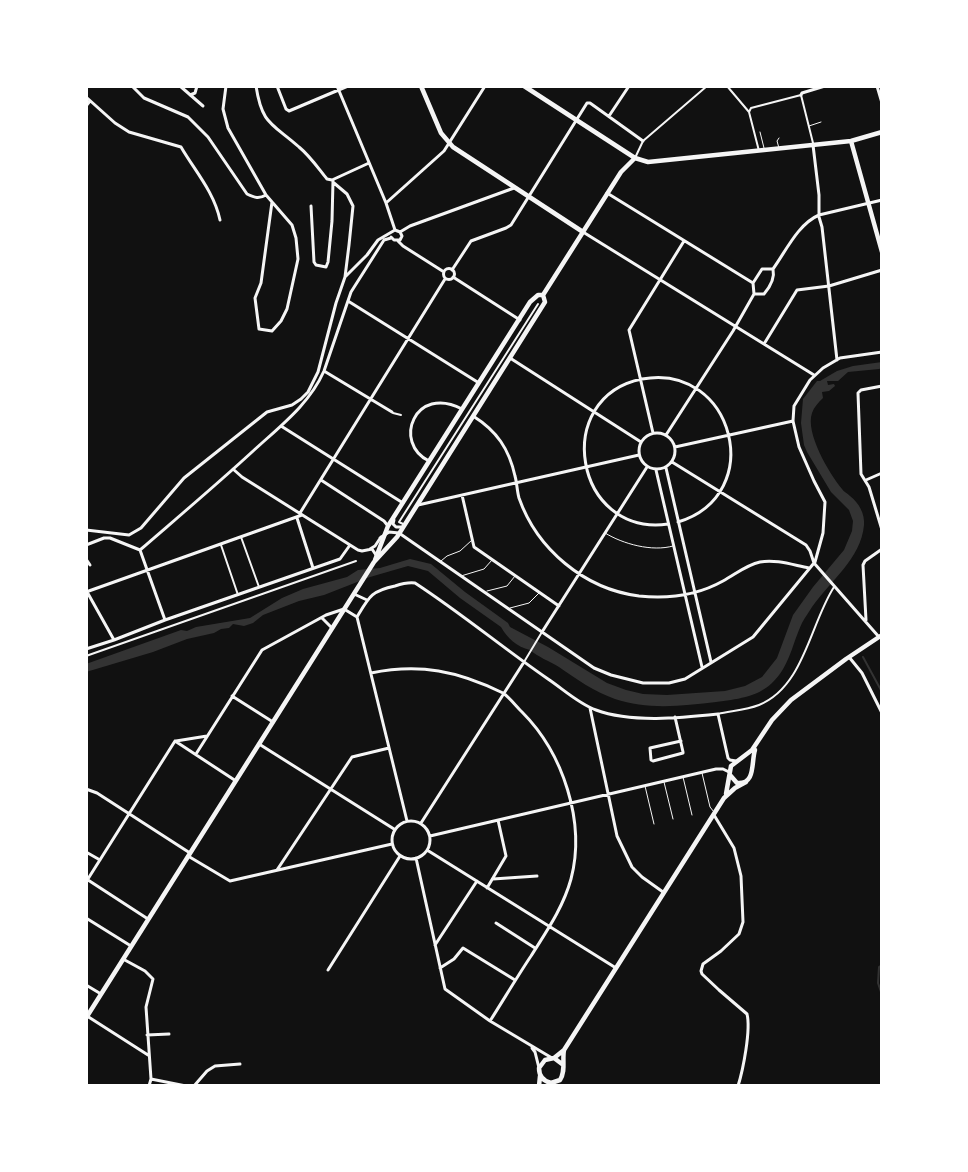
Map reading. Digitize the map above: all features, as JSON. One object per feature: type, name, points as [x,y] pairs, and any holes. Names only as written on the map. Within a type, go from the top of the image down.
[{"type":"main road","points":[[421,86],[441,133],[457,151],[583,232]]},
{"type":"main road","points":[[524,86],[635,158],[643,161],[656,162],[851,141],[882,132]]},
{"type":"main road","points":[[851,141],[882,252]]},
{"type":"main road","points":[[87,1017],[354,593],[374,562],[399,533],[474,416],[545,302],[543,295],[622,170],[635,158]]},
{"type":"main road","points":[[374,562],[382,536],[387,527],[394,519],[533,298],[543,295]]},
{"type":"main road","points":[[724,798],[732,765],[750,753],[758,744],[772,720],[791,700],[849,656],[881,636]]},
{"type":"main road","points":[[539,1086],[539,1068],[543,1062],[564,1050],[724,798],[736,786],[750,778],[758,744]]},
{"type":"main road","points":[[738,761],[749,764],[752,771]]},
{"type":"main road","points":[[729,772],[732,779],[737,783],[746,782]]},
{"type":"main road","points":[[540,1076],[549,1084],[557,1082],[562,1077],[564,1071],[562,1064],[564,1050]]},
{"type":"main road","points":[[553,1058],[562,1064]]},
{"type":"street","points":[[132,86],[144,98],[188,117],[208,137],[247,194],[260,198],[266,195]]},
{"type":"street","points":[[180,86],[203,106]]},
{"type":"street","points":[[190,95],[195,93],[197,86]]},
{"type":"street","points":[[226,86],[223,109],[226,123],[266,195],[293,226],[296,238],[298,259],[284,315],[272,331],[259,329],[255,298],[261,282],[272,202]]},
{"type":"street","points":[[86,530],[129,535],[141,528],[184,478],[268,411],[292,405],[302,399],[314,382],[318,372],[336,303],[345,277],[353,209],[347,194],[333,181],[328,179],[304,151],[269,123],[259,107],[256,86]]},
{"type":"street","points":[[277,86],[286,109],[289,111],[338,88],[348,86]]},
{"type":"street","points":[[386,203],[450,144],[485,86]]},
{"type":"street","points":[[609,116],[629,86]]},
{"type":"street","points":[[635,158],[643,141],[707,86]]},
{"type":"street","points":[[727,86],[749,112],[762,150]]},
{"type":"street","points":[[749,112],[751,108],[800,95],[802,92],[825,86]]},
{"type":"street","points":[[877,86],[882,102]]},
{"type":"street","points":[[338,88],[386,203],[393,231],[391,238]]},
{"type":"street","points":[[800,95],[813,145],[819,195],[819,215],[837,360]]},
{"type":"street","points":[[86,97],[115,123],[129,132],[181,147],[209,191],[217,206],[220,220]]},
{"type":"street","points":[[86,106],[90,101]]},
{"type":"street","points":[[453,277],[454,273],[452,270],[471,241],[509,226],[588,102],[643,141]]},
{"type":"street","points":[[333,181],[369,163]]},
{"type":"street","points":[[311,206],[314,262],[322,267],[327,266],[332,221],[333,181]]},
{"type":"street","points":[[345,277],[367,255],[378,240],[393,231],[400,232],[410,226],[514,188]]},
{"type":"street","points":[[608,193],[753,283]]},
{"type":"street","points":[[754,294],[764,294],[768,290],[774,274],[773,269],[804,224],[819,215],[882,200]]},
{"type":"street","points":[[398,240],[401,237],[400,232]]},
{"type":"street","points":[[583,232],[814,375]]},
{"type":"street","points":[[140,550],[298,411],[319,382],[324,371],[353,288],[384,240],[391,238],[398,240],[403,246],[444,272]]},
{"type":"street","points":[[653,433],[629,330],[684,241]]},
{"type":"street","points":[[444,272],[448,269],[452,270]]},
{"type":"street","points":[[666,435],[736,326],[754,294],[753,283],[762,269],[773,269]]},
{"type":"street","points":[[764,344],[797,290],[829,286],[882,270]]},
{"type":"street","points":[[114,640],[87,591],[221,545],[296,518],[301,514],[445,279],[444,272]]},
{"type":"street","points":[[445,279],[449,280],[453,277]]},
{"type":"street","points":[[453,277],[520,320]]},
{"type":"street","points":[[348,301],[479,384]]},
{"type":"street","points":[[394,519],[393,524],[396,527],[403,525],[399,522],[538,304]]},
{"type":"street","points":[[233,469],[242,477],[360,551],[375,546],[382,536],[392,531],[399,533],[594,668],[635,682],[679,681],[753,636],[814,562],[822,533],[826,502],[802,454],[793,421],[794,406],[814,375],[837,360],[882,352]]},
{"type":"street","points":[[510,358],[641,442]]},
{"type":"street","points":[[324,371],[393,413],[401,415]]},
{"type":"street","points":[[668,524],[646,524],[627,519],[617,513],[599,497],[592,486],[585,467],[584,441],[595,412],[613,392],[640,380],[652,378],[672,379],[696,389],[717,407],[730,435],[731,462],[726,480],[720,491],[698,514],[678,522]]},
{"type":"street","points":[[882,386],[861,390],[858,393],[861,470],[882,530]]},
{"type":"street","points":[[430,462],[421,456],[412,440],[411,429],[414,420],[423,408],[435,403],[450,403],[463,410]]},
{"type":"street","points":[[474,416],[489,426],[504,445],[511,459],[519,497],[526,514],[542,540],[553,553],[578,574],[594,582],[626,594],[656,596],[694,592],[722,582],[746,566],[761,562],[809,568]]},
{"type":"street","points":[[409,418],[414,420]]},
{"type":"street","points":[[675,447],[793,421]]},
{"type":"street","points":[[281,426],[404,503]]},
{"type":"street","points":[[653,433],[666,435],[675,447],[672,462],[666,468],[656,470],[646,467],[638,455],[641,442],[653,433]]},
{"type":"street","points":[[417,505],[638,455]]},
{"type":"street","points":[[672,462],[806,545],[814,562],[881,636]]},
{"type":"street","points":[[421,823],[646,467]]},
{"type":"street","points":[[666,468],[711,662]]},
{"type":"street","points":[[656,470],[702,667]]},
{"type":"street","points":[[866,480],[882,472]]},
{"type":"street","points":[[321,480],[384,520],[387,527]]},
{"type":"street","points":[[462,495],[474,547],[559,606]]},
{"type":"street","points":[[296,518],[313,568]]},
{"type":"street","points":[[241,537],[259,587]]},
{"type":"street","points":[[86,545],[104,538],[110,538],[140,550],[165,620]]},
{"type":"street","points":[[221,545],[238,594]]},
{"type":"street","points":[[86,649],[238,594],[340,560],[350,545]]},
{"type":"street","points":[[369,549],[373,550],[376,555]]},
{"type":"street","points":[[866,621],[863,565],[865,560],[881,551]]},
{"type":"street","points":[[86,559],[90,565]]},
{"type":"street","points":[[86,656],[356,561]]},
{"type":"street","points":[[357,617],[367,600],[380,589],[414,583],[590,707],[599,711],[624,716],[676,717],[718,714],[759,704],[781,691],[800,662],[834,585]]},
{"type":"street","points":[[354,593],[367,600]]},
{"type":"street","points":[[196,754],[262,650],[335,611],[344,609],[357,617],[407,821]]},
{"type":"street","points":[[322,618],[332,628]]},
{"type":"street","points":[[849,656],[882,713]]},
{"type":"street","points":[[371,673],[392,669],[434,669],[462,676],[503,693],[528,718],[544,739],[561,772],[571,803],[576,843],[573,870],[562,904],[490,1020]]},
{"type":"street","points":[[232,696],[273,722]]},
{"type":"street","points":[[590,707],[617,836],[632,866],[642,877],[663,892]]},
{"type":"street","points":[[718,714],[728,758],[738,761]]},
{"type":"street","points":[[676,717],[681,741],[683,754],[651,760],[650,748],[681,741]]},
{"type":"street","points":[[148,919],[87,881],[175,741],[207,736]]},
{"type":"street","points":[[175,741],[236,781]]},
{"type":"street","points":[[259,744],[394,830]]},
{"type":"street","points":[[277,870],[352,757],[389,748]]},
{"type":"street","points":[[430,836],[702,772],[719,769],[729,772]]},
{"type":"street","points":[[86,788],[97,793],[228,881],[392,844]]},
{"type":"street","points":[[714,814],[734,848],[741,876],[743,922],[740,934],[722,951],[703,964],[701,971],[702,974],[747,1014],[746,1040],[738,1086]]},
{"type":"street","points":[[414,820],[421,823],[427,828],[430,836],[427,850],[416,858],[410,859],[400,856],[392,844],[394,830],[400,824],[407,821],[414,820]]},
{"type":"street","points":[[487,888],[506,856],[498,820]]},
{"type":"street","points":[[427,850],[616,968]]},
{"type":"street","points":[[86,852],[100,860]]},
{"type":"street","points":[[328,970],[400,856]]},
{"type":"street","points":[[416,858],[445,989],[490,1020],[553,1058]]},
{"type":"street","points":[[492,879],[537,876]]},
{"type":"street","points":[[435,945],[477,882]]},
{"type":"street","points":[[86,918],[131,946]]},
{"type":"street","points":[[496,923],[536,948]]},
{"type":"street","points":[[440,968],[454,959],[463,948],[515,980]]},
{"type":"street","points":[[124,959],[145,971],[153,979],[146,1006],[150,1086]]},
{"type":"street","points":[[86,984],[101,994]]},
{"type":"street","points":[[87,1017],[149,1055]]},
{"type":"street","points":[[147,1035],[169,1034]]},
{"type":"street","points":[[530,1045],[535,1052],[539,1068]]},
{"type":"street","points":[[194,1086],[207,1071],[215,1066],[240,1064]]},
{"type":"street","points":[[151,1079],[186,1086]]},
{"type":"lane","points":[[808,126],[821,122]]},
{"type":"lane","points":[[760,132],[762,150]]},
{"type":"lane","points":[[779,138],[776,141],[779,149]]},
{"type":"lane","points":[[604,533],[623,543],[660,549],[673,546]]},
{"type":"lane","points":[[441,562],[447,556],[460,551],[472,539]]},
{"type":"lane","points":[[461,576],[484,569],[492,559]]},
{"type":"lane","points":[[485,592],[507,586],[516,576]]},
{"type":"lane","points":[[508,608],[529,603],[539,592]]},
{"type":"lane","points":[[702,772],[710,807],[714,814]]},
{"type":"lane","points":[[683,777],[692,815]]},
{"type":"lane","points":[[664,781],[672,819]]},
{"type":"lane","points":[[645,786],[654,824]]},
{"type":"shaded area","points":[[882,362],[882,368],[848,372],[838,381],[827,381],[828,385],[834,384],[835,386],[829,391],[822,392],[823,398],[812,413],[812,431],[825,463],[843,490],[861,509],[864,521],[862,537],[844,569],[819,597],[804,619],[783,669],[772,683],[753,695],[716,702],[665,706],[640,705],[615,699],[593,689],[559,667],[517,644],[506,635],[501,627],[460,598],[428,571],[408,566],[370,577],[324,595],[299,601],[263,615],[253,623],[244,626],[233,624],[229,628],[221,629],[214,633],[187,639],[153,652],[86,672],[86,664],[181,630],[187,631],[196,627],[250,618],[282,598],[303,589],[347,577],[358,570],[380,568],[410,559],[431,564],[465,592],[508,623],[510,627],[548,647],[607,683],[643,694],[667,695],[725,691],[745,686],[762,677],[777,658],[793,615],[813,587],[844,550],[852,531],[853,521],[849,510],[831,492],[804,445],[801,423],[803,399],[817,381],[837,371],[853,366]]},
{"type":"waterway","points":[[863,657],[882,692]]},
{"type":"waterway","points":[[882,965],[879,967],[878,983],[882,995]]}]
